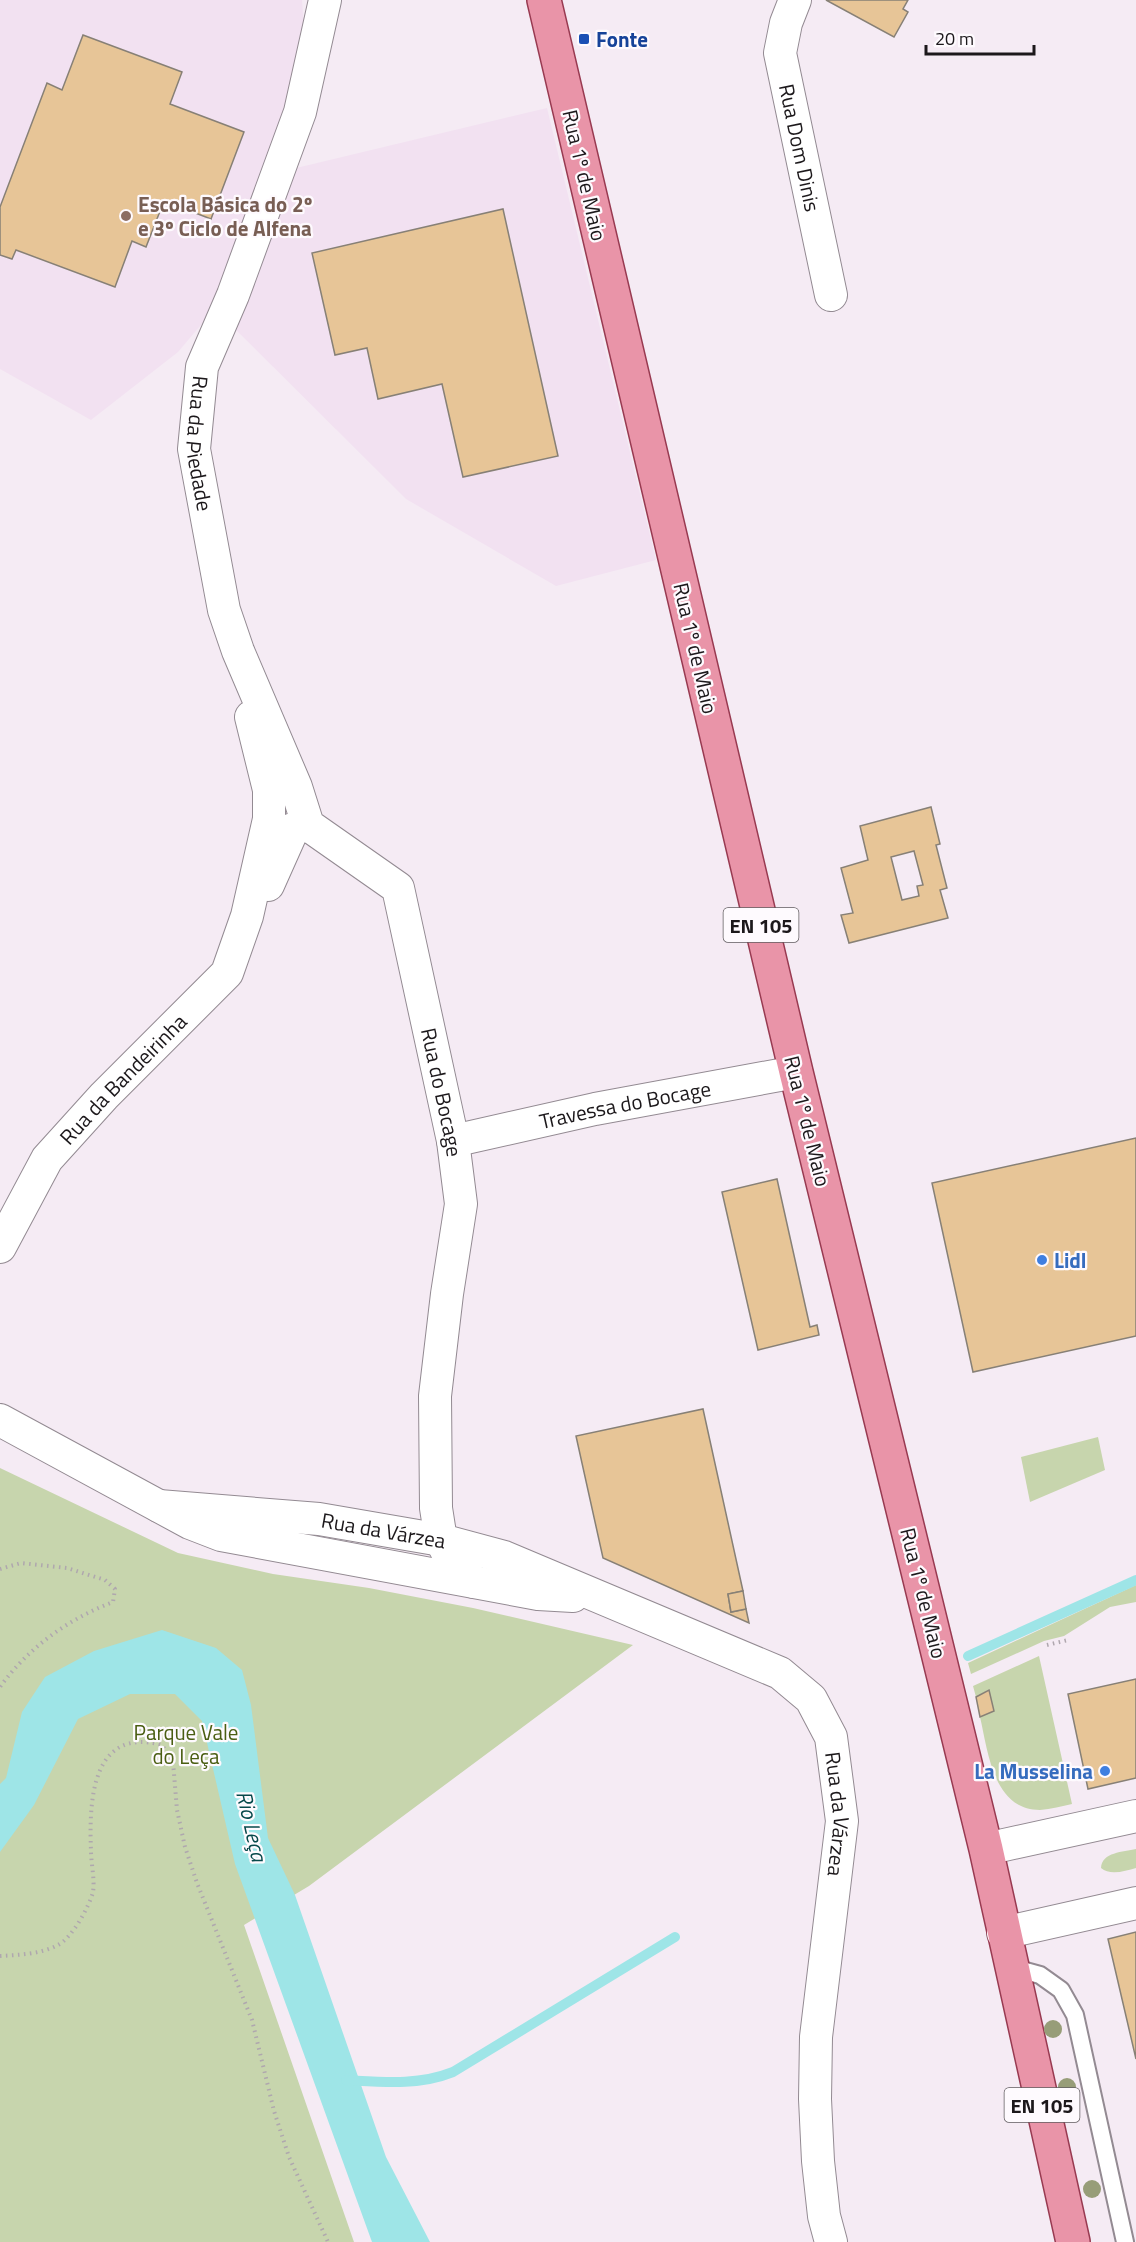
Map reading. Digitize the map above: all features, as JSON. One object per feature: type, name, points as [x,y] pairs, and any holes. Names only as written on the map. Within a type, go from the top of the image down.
[{"type":"main road","name":"Rua 1º de Maio","points":[[544,0],[796,1072],[986,1849],[1073,2242]]},
{"type":"street","name":"Rua da Piedade","points":[[238,651],[224,610],[194,449],[202,367],[233,295],[300,112],[325,0]]},
{"type":"street","name":"Rua Dom Dinis","points":[[795,0],[786,23],[780,53],[831,296]]},
{"type":"street","points":[[238,651],[296,787],[308,825]]},
{"type":"street","name":"Rua da Bandeirinha","points":[[0,1247],[47,1159],[104,1096],[227,973],[247,916],[269,819],[269,790],[257,749],[238,651]]},
{"type":"street","name":"Rua da Bandeirinha","points":[[247,916],[267,888],[292,829],[308,825]]},
{"type":"street","name":"Rua do Bocage","points":[[308,825],[398,888],[453,1141],[461,1204],[435,1396],[436,1508],[441,1540],[452,1562],[474,1582]]},
{"type":"street","name":"Travessa do Bocage","points":[[453,1141],[594,1110],[796,1072]]},
{"type":"street","name":"Rua da Várzea","points":[[0,1420],[190,1523],[221,1535],[538,1594],[598,1597]]},
{"type":"street","name":"Rua da Várzea","points":[[159,1506],[319,1519],[441,1540],[504,1557],[780,1673],[811,1699],[831,1737],[842,1821],[816,2037],[815,2099],[818,2161],[824,2216],[831,2242]]},
{"type":"street","points":[[986,1849],[1136,1816]]},
{"type":"street","points":[[1003,1933],[1136,1903]]},
{"type":"lane","points":[[1011,1967],[1040,1975],[1061,1990],[1075,2015],[1125,2242]]},
{"type":"path","points":[[0,1569],[21,1563],[67,1568],[105,1580],[115,1589],[113,1602],[92,1610],[50,1635],[12,1671],[0,1687]]},
{"type":"path","points":[[1047,1645],[1068,1640]]},
{"type":"path","points":[[0,1956],[25,1955],[60,1945],[81,1920],[93,1891],[90,1826],[95,1780],[101,1766],[114,1751],[134,1741],[147,1741],[162,1745],[173,1762],[177,1810],[185,1847],[197,1883],[252,2020],[274,2111],[289,2157],[328,2242]]},
{"type":"shaded area","name":"Escola Básica do 2º e 3º Ciclo de Alfena","points":[[0,0],[302,0],[304,29],[285,127],[217,306],[178,352],[91,420],[0,369]]},
{"type":"shaded area","points":[[547,108],[656,560],[556,586],[406,499],[231,325],[292,169]]},
{"type":"green space","points":[[1098,1437],[1105,1470],[1030,1502],[1021,1457]]},
{"type":"green space","name":"Parque Vale do Leça","points":[[0,1468],[178,1553],[273,1574],[369,1588],[473,1608],[633,1645],[309,1886],[244,1925],[354,2242],[0,2242]]},
{"type":"green space","points":[[1136,1585],[1136,1602],[1110,1607],[1064,1636],[1044,1641],[971,1674],[968,1663]]},
{"type":"green space","points":[[1039,1656],[1072,1804],[1040,1810],[1024,1807],[1002,1790],[990,1761],[980,1717],[994,1710],[988,1690],[976,1697],[973,1686]]},
{"type":"green space","points":[[1136,1849],[1136,1868],[1109,1872],[1101,1868],[1102,1863],[1109,1856]]},
{"type":"water","name":"Rio Leça","points":[[162,1630],[216,1648],[242,1670],[251,1705],[268,1838],[295,1895],[386,2157],[430,2242],[372,2242],[235,1864],[202,1721],[175,1694],[130,1694],[78,1719],[34,1805],[0,1852],[0,1784],[6,1778],[22,1712],[45,1677],[94,1651]]},
{"type":"building","points":[[826,0],[908,0],[903,9],[908,12],[894,37]]},
{"type":"building","points":[[83,35],[182,72],[170,104],[244,132],[211,219],[164,201],[146,247],[132,241],[115,287],[16,250],[12,259],[0,255],[0,207],[47,83],[62,90]]},
{"type":"building","points":[[503,209],[558,456],[463,477],[442,384],[378,399],[367,348],[335,355],[312,253]]},
{"type":"building","points":[[931,807],[940,844],[936,845],[947,888],[940,890],[948,918],[849,943],[841,915],[853,913],[841,868],[868,860],[860,826]],"holes":[[[914,851],[923,885],[917,886],[919,896],[902,900],[891,857]]]},
{"type":"building","name":"Lidl","points":[[1136,1138],[1136,1336],[973,1372],[932,1183]]},
{"type":"building","points":[[777,1179],[810,1327],[817,1325],[819,1335],[758,1350],[722,1192]]},
{"type":"building","points":[[703,1409],[743,1591],[728,1594],[731,1612],[746,1609],[749,1623],[603,1558],[576,1436]]},
{"type":"building","points":[[743,1591],[746,1609],[731,1612],[728,1594]]},
{"type":"building","points":[[1136,1679],[1136,1778],[1088,1789],[1068,1694]]},
{"type":"building","points":[[989,1690],[994,1711],[980,1717],[976,1697]]},
{"type":"building","points":[[1136,1932],[1136,2059],[1108,1939]]},
{"type":"waterway","points":[[968,1656],[1136,1580]]},
{"type":"waterway","points":[[346,2080],[413,2081],[453,2072],[675,1937]]},
{"type":"place","name":"Fonte","points":[[584,39]]},
{"type":"place","name":"Escola Básica do 2º e 3º Ciclo de Alfena","points":[[126,216]]},
{"type":"place","name":"Lidl","points":[[1042,1260]]},
{"type":"place","name":"La Musselina","points":[[1105,1771]]}]
